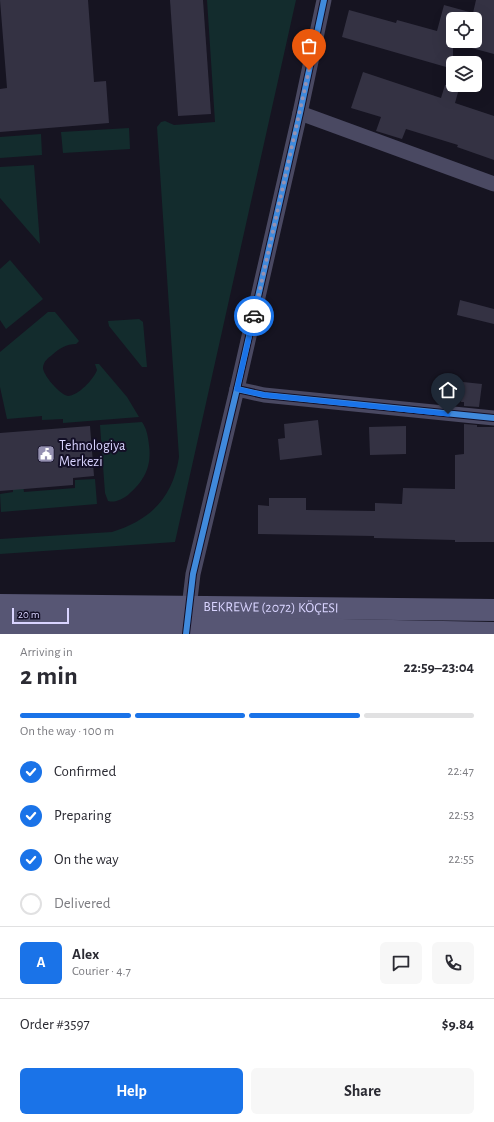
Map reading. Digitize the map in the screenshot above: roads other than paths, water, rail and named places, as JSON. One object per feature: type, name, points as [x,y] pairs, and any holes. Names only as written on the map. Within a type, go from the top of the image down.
[{"type":"main road","name":"BEKREWE (2072) KÖÇESI","points":[[0,605],[187,623],[494,633]]},
{"type":"main road","name":"BEKREWE (2072) KÖÇESI","points":[[0,627],[187,623],[494,610]]},
{"type":"street","points":[[187,623],[193,574],[300,113],[324,0]]},
{"type":"street","points":[[300,113],[494,184]]},
{"type":"street","points":[[237,389],[264,395],[494,418]]},
{"type":"place","name":"Tehnologiya Merkezi","points":[[46,454]]}]
